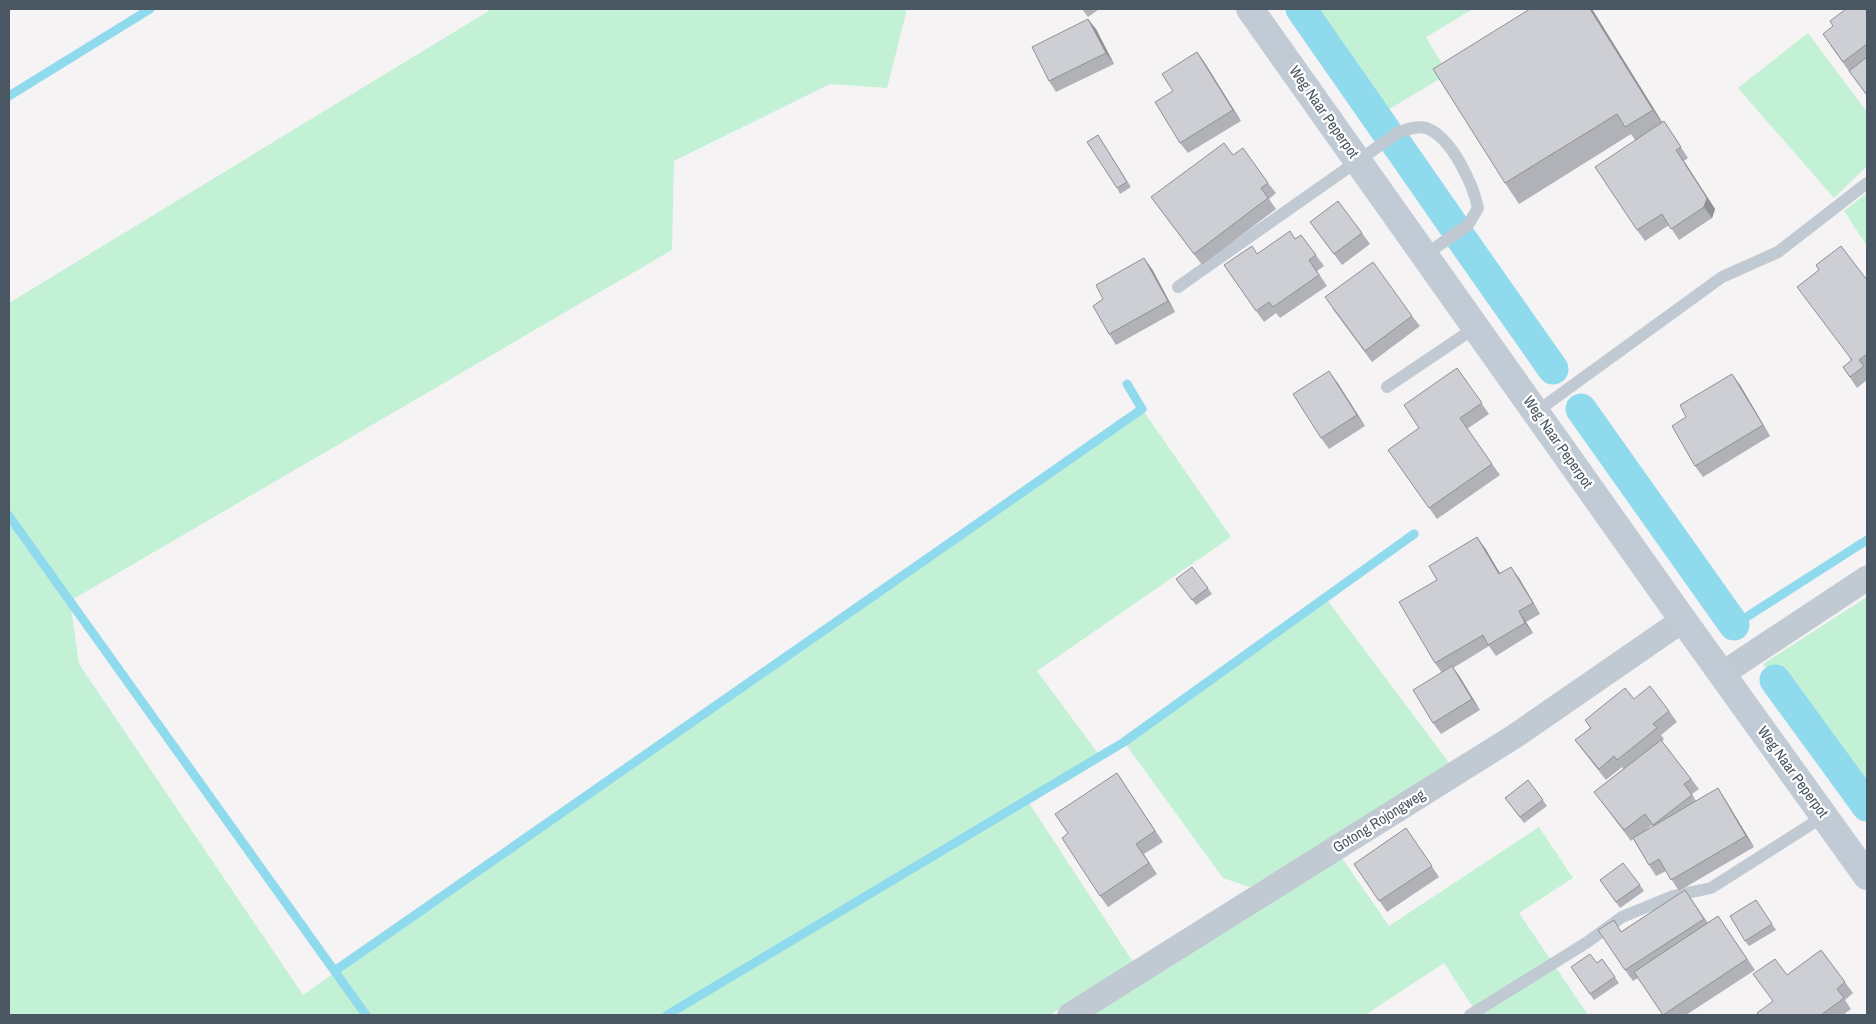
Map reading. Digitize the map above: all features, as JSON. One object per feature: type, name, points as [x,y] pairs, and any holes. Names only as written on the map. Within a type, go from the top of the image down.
[{"type":"street","name":"Weg Naar Peperpot","points":[[1250,9],[1867,876]]},
{"type":"street","points":[[1722,674],[1867,578]]},
{"type":"street","name":"Gotong Rojongweg","points":[[1070,1015],[1515,736],[1683,620]]},
{"type":"lane","points":[[1178,287],[1399,132],[1411,128],[1425,128],[1444,142],[1465,170],[1475,191],[1478,208],[1468,225],[1425,255]]},
{"type":"lane","points":[[1536,412],[1722,277],[1778,252],[1867,183]]},
{"type":"lane","points":[[1388,387],[1476,327]]},
{"type":"lane","points":[[1470,1015],[1586,943],[1622,917],[1673,896],[1711,888],[1824,816]]},
{"type":"green space","points":[[492,9],[907,9],[887,88],[830,84],[674,161],[672,250],[70,601],[79,664],[303,995],[1142,409],[1231,537],[1037,671],[1100,756],[1027,800],[1133,962],[1050,1015],[9,1015],[9,303]]},
{"type":"green space","points":[[1304,9],[1473,9],[1426,37],[1448,74],[1376,117]]},
{"type":"green space","points":[[1808,33],[1867,112],[1867,166],[1834,198],[1738,88]]},
{"type":"green space","points":[[1867,193],[1867,246],[1844,211]]},
{"type":"green space","points":[[1325,597],[1450,764],[1250,887],[1223,878],[1124,742]]},
{"type":"green space","points":[[1867,597],[1867,806],[1763,664]]},
{"type":"green space","points":[[1539,827],[1573,878],[1519,913],[1588,1015],[1478,1015],[1444,963],[1365,1015],[1088,1015],[1342,858],[1389,926]]},
{"type":"building","points":[[1530,9],[1590,9],[1653,110],[1625,127],[1617,114],[1505,183],[1433,69]]},
{"type":"building","points":[[1846,9],[1867,9],[1867,44],[1843,62],[1823,34],[1833,26],[1830,21]]},
{"type":"building","points":[[1088,19],[1106,53],[1049,81],[1032,47]]},
{"type":"building","points":[[1197,52],[1233,110],[1180,143],[1155,102],[1173,91],[1162,74]]},
{"type":"building","points":[[1867,57],[1867,95],[1849,71]]},
{"type":"building","points":[[1664,121],[1681,147],[1676,150],[1707,198],[1704,207],[1671,229],[1662,214],[1637,230],[1595,167]]},
{"type":"building","points":[[1098,135],[1127,182],[1117,188],[1087,142]]},
{"type":"building","points":[[1224,143],[1233,155],[1243,148],[1268,183],[1261,188],[1268,198],[1194,254],[1151,197]]},
{"type":"building","points":[[1338,201],[1362,233],[1334,254],[1310,222]]},
{"type":"building","points":[[1290,231],[1295,239],[1301,235],[1316,255],[1309,260],[1319,275],[1273,307],[1269,302],[1256,311],[1224,265],[1252,246],[1257,254]]},
{"type":"building","points":[[1841,246],[1867,280],[1867,354],[1859,360],[1864,366],[1850,377],[1843,367],[1852,360],[1797,287],[1819,270],[1816,265]]},
{"type":"building","points":[[1144,258],[1168,301],[1109,334],[1093,306],[1103,299],[1096,285]]},
{"type":"building","points":[[1373,262],[1412,316],[1365,351],[1325,297]]},
{"type":"building","points":[[1457,368],[1482,403],[1460,418],[1492,464],[1429,508],[1388,450],[1419,428],[1404,405]]},
{"type":"building","points":[[1329,371],[1357,415],[1321,438],[1293,394]]},
{"type":"building","points":[[1732,374],[1763,425],[1695,466],[1672,426],[1686,417],[1680,405]]},
{"type":"building","points":[[1477,537],[1499,574],[1511,567],[1533,603],[1519,611],[1525,623],[1488,645],[1483,635],[1435,663],[1399,602],[1437,580],[1429,566]]},
{"type":"building","points":[[1192,567],[1208,588],[1192,600],[1176,579]]},
{"type":"building","points":[[1452,666],[1472,699],[1433,723],[1413,690]]},
{"type":"building","points":[[1650,686],[1669,711],[1653,724],[1657,728],[1617,760],[1614,756],[1599,769],[1575,740],[1591,728],[1585,720],[1625,688],[1634,699]]},
{"type":"building","points":[[1661,740],[1691,779],[1684,784],[1692,795],[1653,825],[1645,814],[1624,830],[1594,792]]},
{"type":"building","points":[[1117,773],[1155,831],[1136,844],[1149,863],[1100,896],[1062,838],[1068,833],[1055,814]]},
{"type":"building","points":[[1528,780],[1543,800],[1520,817],[1505,798]]},
{"type":"building","points":[[1718,788],[1746,836],[1671,880],[1659,859],[1649,865],[1633,838]]},
{"type":"building","points":[[1406,828],[1432,866],[1379,901],[1354,864]]},
{"type":"building","points":[[1623,863],[1640,885],[1616,902],[1600,880]]},
{"type":"building","points":[[1685,890],[1704,919],[1625,970],[1598,930],[1614,920],[1621,932]]},
{"type":"building","points":[[1756,900],[1772,924],[1745,941],[1730,916]]},
{"type":"building","points":[[1718,916],[1747,959],[1663,1015],[1634,972]]},
{"type":"building","points":[[1821,950],[1845,982],[1837,989],[1844,998],[1821,1015],[1759,1015],[1757,1013],[1773,1001],[1753,974],[1775,959],[1787,975]]},
{"type":"building","points":[[1590,954],[1597,963],[1602,959],[1615,977],[1590,994],[1571,967]]},
{"type":"waterway","points":[[9,96],[150,9]]},
{"type":"waterway","points":[[1301,9],[1386,131]]},
{"type":"waterway","points":[[1396,143],[1453,225]]},
{"type":"waterway","points":[[1461,238],[1553,369]]},
{"type":"waterway","points":[[336,970],[1142,409],[1127,384]]},
{"type":"waterway","points":[[1581,409],[1734,625]]},
{"type":"waterway","points":[[9,516],[366,1015]]},
{"type":"waterway","points":[[667,1015],[1124,742],[1414,534]]},
{"type":"waterway","points":[[1734,625],[1867,540]]},
{"type":"waterway","points":[[1775,680],[1867,806]]}]
